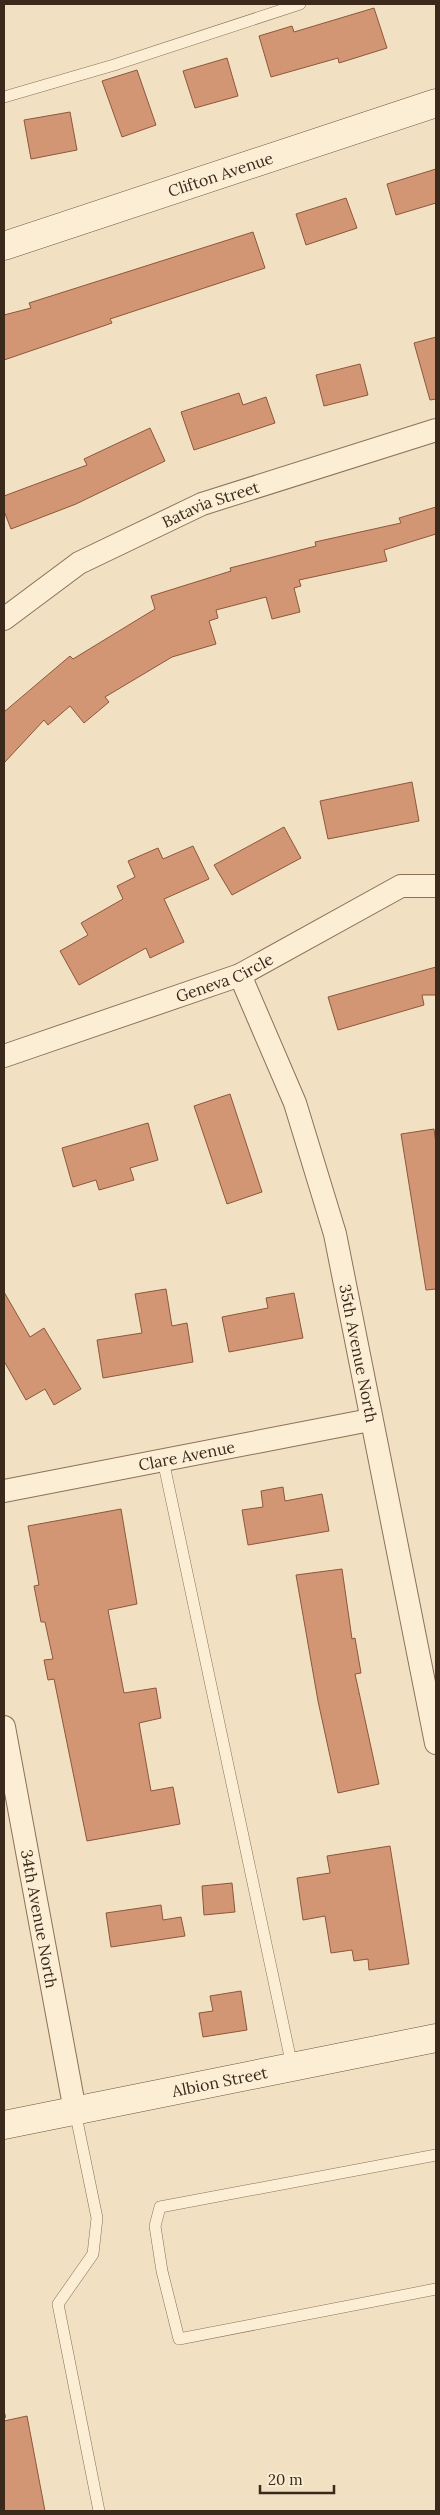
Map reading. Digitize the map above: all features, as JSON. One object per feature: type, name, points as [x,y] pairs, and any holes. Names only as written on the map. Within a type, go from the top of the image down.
[{"type":"street","name":"Clifton Avenue","points":[[4,244],[436,103]]},
{"type":"street","name":"Batavia Street","points":[[4,619],[79,563],[202,504],[436,430]]},
{"type":"street","name":"Geneva Circle","points":[[4,1056],[240,975],[401,886],[436,886]]},
{"type":"street","name":"35th Avenue North","points":[[240,975],[295,1104],[335,1234],[370,1420],[434,1720],[436,1743]]},
{"type":"street","name":"Clare Avenue","points":[[4,1490],[370,1420]]},
{"type":"street","name":"34th Avenue North","points":[[4,1727],[75,2111]]},
{"type":"street","name":"Albion Street","points":[[4,2125],[436,2038]]},
{"type":"lane","points":[[4,97],[114,65],[300,4]]},
{"type":"lane","points":[[163,1460],[292,2066]]},
{"type":"lane","points":[[75,2111],[97,2218],[93,2254],[58,2304],[99,2511]]},
{"type":"lane","points":[[436,2156],[160,2207],[155,2226],[162,2271],[179,2339],[436,2289]]},
{"type":"path","points":[[4,2414],[5,2420]]},
{"type":"building","points":[[374,8],[387,48],[339,63],[338,58],[271,77],[259,36],[292,26],[294,32]]},
{"type":"building","points":[[227,58],[238,96],[195,108],[183,71]]},
{"type":"building","points":[[137,70],[156,125],[122,137],[102,81]]},
{"type":"building","points":[[70,112],[77,150],[31,159],[24,120]]},
{"type":"building","points":[[436,169],[436,203],[396,215],[387,184]]},
{"type":"building","points":[[346,198],[357,228],[306,245],[296,214]]},
{"type":"building","points":[[253,232],[265,268],[110,319],[112,323],[4,360],[4,315],[31,308],[29,303]]},
{"type":"building","points":[[436,337],[436,399],[430,400],[414,343]]},
{"type":"building","points":[[360,364],[368,395],[324,406],[316,375]]},
{"type":"building","points":[[239,393],[243,405],[266,397],[275,423],[194,450],[181,412]]},
{"type":"building","points":[[150,428],[165,461],[76,504],[11,529],[4,511],[4,496],[87,465],[84,459]]},
{"type":"building","points":[[436,507],[436,534],[384,550],[387,561],[299,580],[301,586],[294,588],[300,612],[272,619],[266,597],[216,610],[218,618],[209,621],[216,644],[172,657],[105,697],[109,702],[84,723],[70,706],[48,725],[44,720],[4,763],[4,712],[70,656],[73,659],[155,609],[151,596],[231,571],[230,568],[316,546],[315,542],[401,523],[399,518]]},
{"type":"building","points":[[412,782],[419,821],[328,839],[320,801]]},
{"type":"building","points":[[284,827],[301,858],[232,895],[214,865]]},
{"type":"building","points":[[193,846],[209,879],[164,899],[184,942],[150,958],[146,948],[79,985],[60,951],[88,935],[81,923],[123,899],[117,886],[135,877],[128,861],[158,848],[163,859]]},
{"type":"building","points":[[436,967],[436,995],[422,995],[424,1005],[338,1030],[328,997]]},
{"type":"building","points":[[230,1094],[262,1192],[227,1204],[194,1106]]},
{"type":"building","points":[[148,1123],[158,1160],[130,1168],[134,1180],[99,1190],[96,1180],[73,1187],[62,1148]]},
{"type":"building","points":[[434,1129],[436,1144],[436,1289],[426,1290],[401,1134]]},
{"type":"building","points":[[166,1289],[172,1326],[187,1323],[193,1362],[103,1378],[97,1340],[142,1333],[135,1294]]},
{"type":"building","points":[[4,1292],[30,1337],[44,1328],[81,1389],[54,1405],[45,1389],[26,1400],[4,1361]]},
{"type":"building","points":[[294,1293],[303,1338],[229,1352],[222,1317],[268,1308],[266,1298]]},
{"type":"building","points":[[283,1487],[285,1501],[322,1494],[329,1531],[248,1545],[242,1510],[263,1507],[261,1491]]},
{"type":"building","points":[[121,1509],[137,1604],[108,1610],[124,1693],[156,1688],[161,1718],[139,1723],[151,1791],[173,1787],[180,1824],[87,1841],[54,1679],[48,1680],[44,1660],[53,1659],[45,1622],[41,1622],[34,1586],[39,1585],[28,1526]]},
{"type":"building","points":[[342,1569],[352,1639],[355,1638],[361,1673],[355,1674],[379,1784],[338,1793],[318,1701],[296,1575]]},
{"type":"building","points":[[390,1846],[409,1964],[369,1970],[368,1959],[354,1961],[352,1950],[331,1953],[325,1916],[303,1920],[297,1878],[330,1873],[327,1856]]},
{"type":"building","points":[[232,1883],[235,1912],[204,1915],[202,1886]]},
{"type":"building","points":[[161,1905],[163,1920],[181,1917],[185,1936],[111,1947],[106,1913]]},
{"type":"building","points":[[241,1991],[247,2030],[203,2037],[199,2013],[213,2011],[210,1996]]},
{"type":"building","points":[[27,2416],[45,2511],[4,2511],[4,2421]]}]
